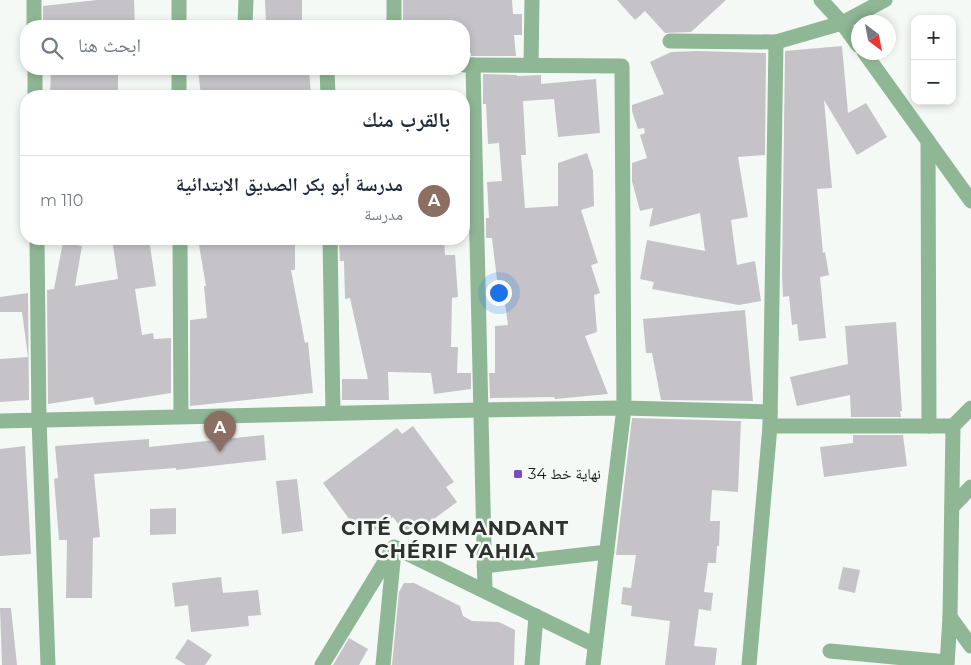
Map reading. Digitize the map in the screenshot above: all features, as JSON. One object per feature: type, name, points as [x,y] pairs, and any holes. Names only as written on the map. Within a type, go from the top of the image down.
[{"type":"street","points":[[34,0],[34,20]]},
{"type":"street","points":[[179,0],[179,20]]},
{"type":"street","points":[[246,0],[246,20]]},
{"type":"street","points":[[394,0],[394,20]]},
{"type":"street","points":[[531,65],[532,0]]},
{"type":"street","points":[[821,0],[851,35]]},
{"type":"street","points":[[670,41],[776,42],[842,23],[885,0]]},
{"type":"street","points":[[749,665],[770,419],[776,42]]},
{"type":"street","points":[[870,60],[971,201]]},
{"type":"street","points":[[470,65],[622,66],[624,408],[593,665]]},
{"type":"street","points":[[34,75],[35,90]]},
{"type":"street","points":[[179,75],[179,90]]},
{"type":"street","points":[[327,75],[328,90]]},
{"type":"street","points":[[468,75],[469,90]]},
{"type":"street","points":[[470,122],[485,591]]},
{"type":"street","points":[[928,141],[929,426]]},
{"type":"street","points":[[36,245],[39,420],[48,665]]},
{"type":"street","points":[[180,245],[181,416]]},
{"type":"street","points":[[330,245],[333,413]]},
{"type":"street","points":[[0,421],[624,408],[770,419],[953,426]]},
{"type":"street","points":[[830,651],[947,663],[950,617],[953,426],[971,408]]},
{"type":"street","points":[[952,507],[971,487]]},
{"type":"street","points":[[394,547],[596,644]]},
{"type":"street","points":[[322,665],[394,547]]},
{"type":"street","points":[[383,665],[394,547]]},
{"type":"street","points":[[484,566],[607,552]]},
{"type":"street","points":[[532,665],[536,616]]},
{"type":"street","points":[[950,617],[971,646]]},
{"type":"building","points":[[97,0],[134,0],[135,20],[43,20],[43,6]]},
{"type":"building","points":[[265,0],[302,0],[302,20],[266,20]]},
{"type":"building","points":[[403,0],[512,0],[513,14],[522,14],[522,35],[514,35],[516,56],[471,56],[470,20],[403,20]]},
{"type":"building","points":[[617,0],[726,0],[691,32],[665,33],[645,11],[635,20]]},
{"type":"building","points":[[842,46],[848,113],[866,103],[887,137],[857,155],[824,100],[832,188],[817,189],[823,253],[825,252],[829,275],[820,277],[826,338],[799,341],[797,324],[792,325],[789,296],[783,297],[782,277],[785,51]]},
{"type":"building","points":[[671,52],[766,53],[765,155],[738,157],[748,217],[731,220],[737,265],[755,261],[761,301],[739,305],[652,289],[654,282],[640,279],[647,240],[705,251],[700,213],[649,227],[653,208],[640,211],[632,181],[632,163],[647,158],[640,135],[645,133],[644,128],[638,129],[632,105],[664,94],[650,62]]},
{"type":"building","points":[[483,74],[541,75],[541,84],[596,79],[600,133],[558,137],[554,99],[523,101],[526,155],[521,155],[525,208],[558,206],[558,163],[587,153],[593,171],[594,206],[581,210],[598,263],[591,265],[600,293],[594,295],[597,332],[585,336],[608,394],[555,399],[554,397],[490,398],[489,373],[495,373],[495,326],[508,325],[503,288],[498,288],[492,238],[486,238],[486,218],[489,218],[487,182],[502,181],[499,143],[488,144],[486,104],[483,104]]},
{"type":"building","points":[[51,75],[118,75],[118,90],[50,90]]},
{"type":"building","points":[[199,75],[309,75],[311,90],[200,90]]},
{"type":"building","points":[[62,245],[82,246],[75,286],[118,279],[113,245],[150,245],[156,286],[135,289],[142,335],[153,333],[154,339],[171,338],[171,393],[95,405],[93,397],[48,404],[47,290],[54,289]]},
{"type":"building","points":[[199,245],[295,245],[295,270],[291,270],[305,343],[308,342],[313,393],[190,406],[190,320],[207,318],[204,286],[206,286]]},
{"type":"building","points":[[339,245],[444,245],[445,255],[455,255],[458,297],[452,298],[451,347],[458,347],[457,373],[471,373],[471,389],[434,394],[431,373],[388,372],[389,400],[342,400],[342,379],[368,379],[350,298],[345,299],[344,261],[340,261]]},
{"type":"building","points":[[28,293],[29,400],[0,402],[0,359],[28,357],[22,312],[0,312],[0,297]]},
{"type":"building","points":[[745,310],[753,401],[661,400],[652,353],[646,353],[643,319]]},
{"type":"building","points":[[896,322],[901,417],[851,417],[850,395],[797,406],[790,377],[848,364],[845,326]]},
{"type":"building","points":[[632,418],[741,421],[738,492],[712,490],[710,521],[720,521],[719,546],[717,546],[716,563],[708,563],[704,592],[713,593],[711,611],[699,609],[694,646],[717,648],[715,665],[665,665],[670,621],[631,616],[632,606],[621,604],[623,587],[631,588],[636,555],[616,555]]},
{"type":"building","points":[[413,426],[454,482],[446,487],[457,502],[408,538],[393,517],[371,533],[362,522],[355,527],[323,483],[397,428],[402,434]]},
{"type":"building","points":[[264,435],[266,460],[176,470],[176,468],[94,474],[100,537],[93,538],[92,598],[66,598],[67,540],[59,540],[54,479],[58,478],[55,446],[149,439],[149,447]]},
{"type":"building","points":[[853,435],[903,435],[907,466],[824,477],[820,447],[853,443]]},
{"type":"building","points":[[25,446],[31,554],[0,556],[0,449]]},
{"type":"building","points":[[297,479],[303,531],[282,534],[276,481]]},
{"type":"building","points":[[176,508],[176,534],[150,535],[150,509]]},
{"type":"building","points":[[843,567],[860,570],[855,593],[838,589]]},
{"type":"building","points":[[221,577],[223,593],[258,590],[261,615],[248,616],[249,626],[191,632],[188,605],[175,607],[172,583]]},
{"type":"building","points":[[404,583],[414,583],[460,606],[463,616],[472,621],[499,622],[515,630],[514,665],[392,665],[399,592]]},
{"type":"building","points":[[0,608],[11,608],[17,665],[2,665]]},
{"type":"building","points":[[349,638],[368,649],[359,665],[333,665]]},
{"type":"building","points":[[188,639],[212,655],[205,665],[186,665],[175,658]]},
{"type":"place","name":"مدرسة أبو بكر الصديق الابتدائية","points":[[220,452]]},
{"type":"place","name":"نهاية خط 34","points":[[518,474]]},
{"type":"district","name":"CITÉ COMMANDANT CHÉRIF YAHIA","points":[[455,540]]}]
